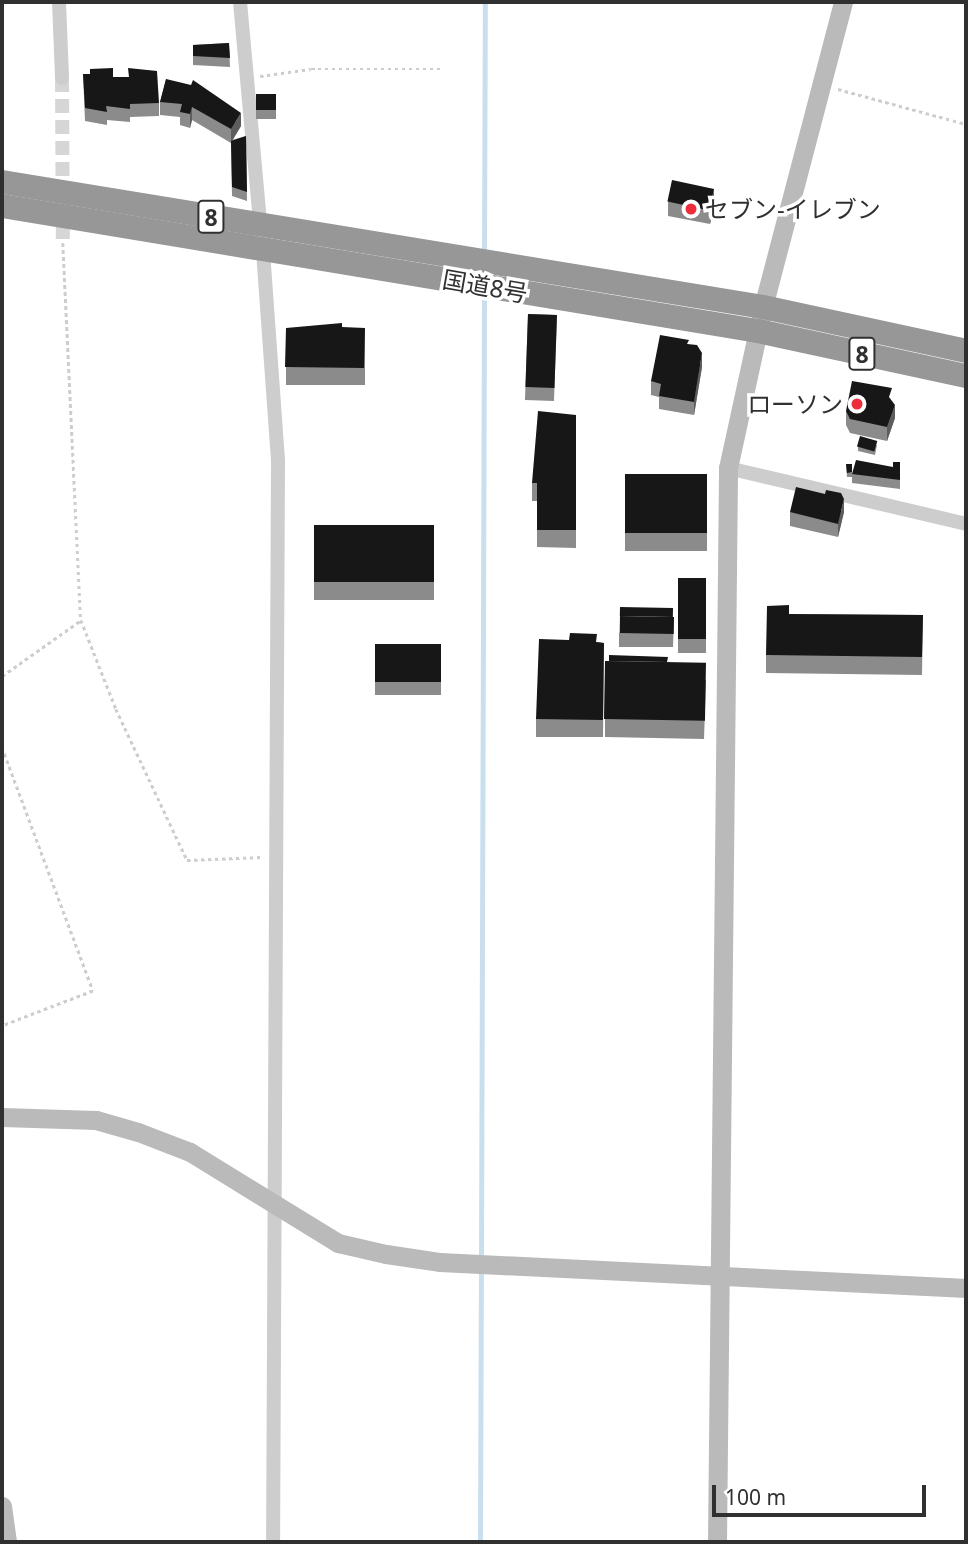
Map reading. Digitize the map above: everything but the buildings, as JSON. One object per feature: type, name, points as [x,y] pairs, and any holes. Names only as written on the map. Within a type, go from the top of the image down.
[{"type":"highway","name":"8","points":[[2,169],[131,204]]},
{"type":"highway","name":"国道8号","points":[[2,182],[260,223],[418,263],[531,283],[966,351]]},
{"type":"highway","name":"国道8号","points":[[2,206],[262,251],[418,263]]},
{"type":"highway","name":"8","points":[[2,222],[176,235]]},
{"type":"highway","name":"国道8号","points":[[760,319],[966,376]]},
{"type":"street","points":[[59,2],[62,78]]},
{"type":"street","points":[[240,2],[260,223]]},
{"type":"street","points":[[717,1542],[728,468],[760,319],[843,2]]},
{"type":"street","points":[[262,251],[278,460],[273,1542]]},
{"type":"street","points":[[728,468],[966,524]]},
{"type":"street","points":[[2,1117],[96,1120],[138,1132],[190,1153],[274,1208],[338,1243],[440,1262],[511,1263],[966,1288]]},
{"type":"street","points":[[2,1506],[7,1542]]},
{"type":"path","points":[[247,80],[311,69],[442,69]]},
{"type":"path","points":[[821,85],[966,124]]},
{"type":"path","points":[[63,243],[81,620],[116,709],[187,860],[277,856]]},
{"type":"path","points":[[2,676],[81,620]]},
{"type":"path","points":[[2,747],[93,991],[2,1026]]},
{"type":"waterway","points":[[484,253],[485,2]]},
{"type":"waterway","points":[[481,1257],[484,293]]},
{"type":"waterway","points":[[480,1542],[481,1270]]},
{"type":"tunnel","points":[[62,78],[63,243]]},
{"type":"place","name":"セブン-イレブン","points":[[691,209]]},
{"type":"place","name":"ローソン","points":[[857,404]]}]
